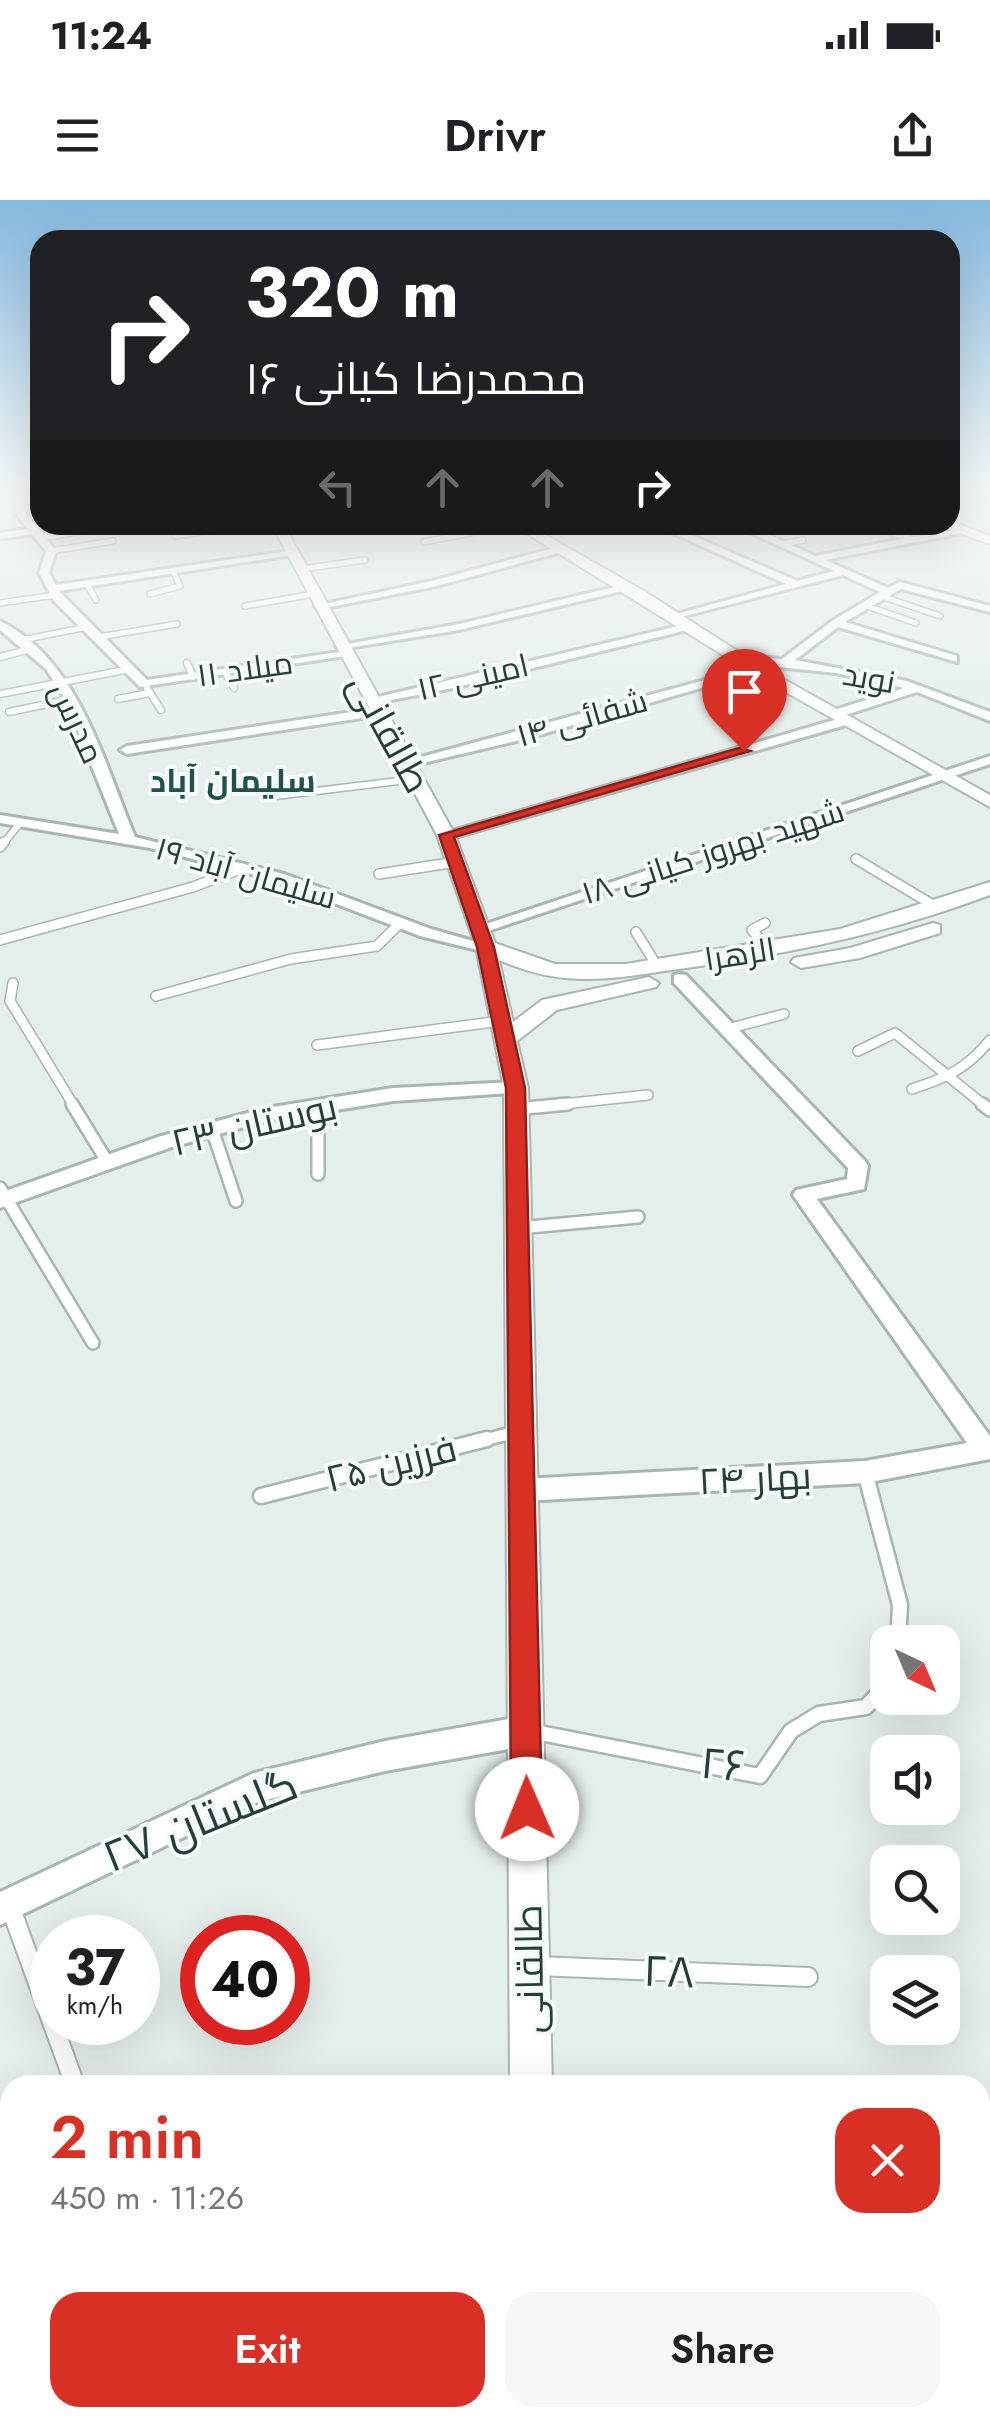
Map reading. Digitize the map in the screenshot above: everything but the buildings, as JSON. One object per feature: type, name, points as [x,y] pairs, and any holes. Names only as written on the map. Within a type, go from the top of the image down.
[{"type":"street","points":[[51,587],[147,689]]},
{"type":"street","points":[[54,592],[75,587]]},
{"type":"street","name":"طالقانی","points":[[310,587],[446,835],[482,938],[516,1099],[531,2075]]},
{"type":"street","points":[[317,600],[409,587]]},
{"type":"street","name":"میلاد ۱۱","points":[[147,689],[458,626],[623,587]]},
{"type":"street","points":[[628,587],[758,670],[990,802]]},
{"type":"street","name":"امینی ۱۲","points":[[127,750],[375,706],[684,622],[786,587]]},
{"type":"street","points":[[873,587],[884,594]]},
{"type":"street","points":[[784,664],[836,623],[895,587]]},
{"type":"street","points":[[915,587],[990,609]]},
{"type":"street","points":[[446,835],[842,717],[916,687],[928,672],[957,657],[836,623]]},
{"type":"street","name":"مدرس","points":[[0,624],[50,666],[71,699],[129,841]]},
{"type":"street","name":"نوید","points":[[743,660],[916,687],[990,716]]},
{"type":"street","name":"شفائی ۱۴","points":[[410,771],[758,670]]},
{"type":"street","name":"شهید بهروز کیانی ۱۸","points":[[482,938],[990,760]]},
{"type":"street","name":"سلیمان آباد ۱۹","points":[[0,819],[129,841],[243,868],[279,877],[426,934],[482,938]]},
{"type":"street","name":"الزهرا","points":[[503,1030],[595,983],[657,966],[878,928],[990,888]]},
{"type":"street","name":"الزهرا","points":[[482,938],[513,960],[595,983],[680,979],[853,954],[990,908]]},
{"type":"street","points":[[680,979],[727,1029]]},
{"type":"street","name":"بهار ۲۴","points":[[522,1490],[865,1472],[986,1450],[804,1194],[857,1184],[858,1166],[727,1029]]},
{"type":"street","name":"بوستان ۲۳","points":[[2,1196],[212,1129],[318,1108],[437,1088],[516,1099]]},
{"type":"street","name":"گلستان ۲۷","points":[[5,1906],[254,1788],[385,1756],[526,1731]]},
{"type":"lane","points":[[89,587],[96,600]]},
{"type":"lane","points":[[150,594],[177,587]]},
{"type":"lane","points":[[0,604],[54,592]]},
{"type":"lane","points":[[884,594],[940,616]]},
{"type":"lane","points":[[245,606],[317,600]]},
{"type":"lane","points":[[864,605],[916,623]]},
{"type":"lane","points":[[99,637],[177,624]]},
{"type":"lane","points":[[0,657],[22,645],[87,626]]},
{"type":"lane","points":[[187,663],[193,677]]},
{"type":"lane","points":[[0,694],[130,669]]},
{"type":"lane","points":[[224,672],[234,688]]},
{"type":"lane","points":[[118,699],[147,689],[161,710]]},
{"type":"lane","points":[[9,712],[71,699]]},
{"type":"lane","points":[[267,797],[410,771]]},
{"type":"lane","points":[[0,847],[20,822]]},
{"type":"lane","points":[[856,859],[938,908]]},
{"type":"lane","points":[[379,874],[456,862]]},
{"type":"lane","points":[[0,940],[194,887],[243,868]]},
{"type":"lane","points":[[156,996],[291,959],[377,946],[400,923]]},
{"type":"lane","points":[[766,923],[752,930],[768,949]]},
{"type":"lane","points":[[636,932],[657,966]]},
{"type":"lane","points":[[13,982],[10,1001],[108,1163]]},
{"type":"lane","points":[[727,1029],[784,1014]]},
{"type":"lane","points":[[317,1045],[503,1030]]},
{"type":"lane","points":[[858,1051],[894,1033],[990,1110]]},
{"type":"lane","points":[[912,1090],[949,1077],[974,1062],[990,1040]]},
{"type":"lane","points":[[516,1099],[648,1095]]},
{"type":"lane","points":[[318,1108],[318,1174]]},
{"type":"lane","points":[[212,1129],[236,1201]]},
{"type":"lane","points":[[2,1196],[93,1343]]},
{"type":"lane","points":[[518,1228],[638,1217]]},
{"type":"lane","name":"فرزین ۲۵","points":[[262,1496],[521,1430]]},
{"type":"lane","points":[[865,1472],[900,1605],[899,1625]]},
{"type":"lane","name":"۲۶","points":[[526,1731],[760,1776],[791,1731],[819,1714],[866,1706],[870,1702]]},
{"type":"lane","points":[[5,1906],[71,2075]]},
{"type":"lane","name":"۲۸","points":[[529,1966],[808,1977]]},
{"type":"district","name":"سلیمان آباد","points":[[233,781]]},
{"type":"route","points":[[527,1809],[516,1088],[486,947],[446,835],[744,751]]}]
